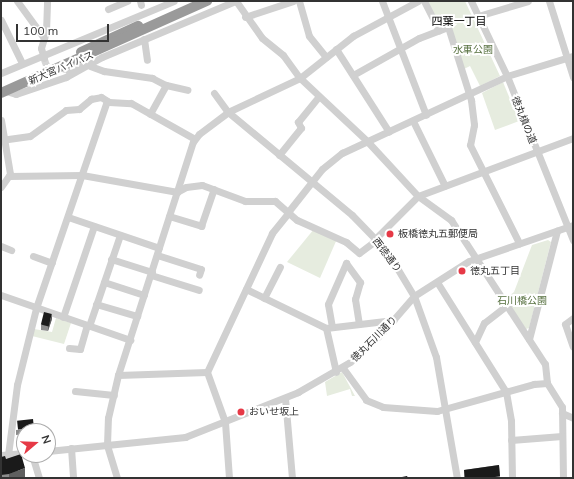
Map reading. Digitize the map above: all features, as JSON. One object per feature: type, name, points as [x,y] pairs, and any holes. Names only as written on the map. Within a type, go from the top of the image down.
[{"type":"highway","name":"新大宮バイパス","points":[[3,91],[195,1]]},
{"type":"highway","name":"新大宮バイパス","points":[[3,91],[62,68],[207,1]]},
{"type":"street","points":[[17,1],[44,38]]},
{"type":"street","points":[[43,56],[48,13],[47,1]]},
{"type":"street","points":[[108,9],[127,1]]},
{"type":"street","points":[[1,73],[22,63],[87,39],[174,1]]},
{"type":"street","points":[[62,68],[72,69],[235,1],[245,17],[262,38],[283,55],[300,78],[367,142],[418,196],[451,220],[545,364],[547,383],[562,407],[563,478]]},
{"type":"street","points":[[245,17],[293,1]]},
{"type":"street","points":[[299,1],[309,36],[326,57]]},
{"type":"street","points":[[382,1],[426,115]]},
{"type":"street","points":[[117,478],[107,445],[108,418],[118,375],[169,216],[196,138],[228,112],[300,78],[353,36],[418,1]]},
{"type":"street","points":[[424,1],[439,30]]},
{"type":"street","name":"徳丸槙の道","points":[[471,1],[507,76],[537,152],[571,226],[573,240]]},
{"type":"street","points":[[478,16],[528,1]]},
{"type":"street","points":[[549,1],[570,57],[573,77]]},
{"type":"street","points":[[1,20],[22,63]]},
{"type":"street","points":[[353,75],[439,30],[448,27],[469,95],[474,125],[470,145],[519,243]]},
{"type":"street","points":[[144,39],[147,60]]},
{"type":"street","points":[[336,49],[389,132]]},
{"type":"street","points":[[3,91],[16,94],[90,66],[102,56]]},
{"type":"street","points":[[229,478],[225,422],[207,372],[272,233],[312,182],[332,160],[367,142],[507,76],[570,57]]},
{"type":"street","points":[[90,66],[104,71],[152,78],[166,85],[187,90]]},
{"type":"street","points":[[150,114],[166,85]]},
{"type":"street","name":"西徳通り","points":[[214,93],[228,112],[352,215],[376,239],[414,296],[434,350],[446,409],[457,478]]},
{"type":"street","points":[[279,154],[301,128],[298,122],[320,96]]},
{"type":"street","points":[[3,140],[38,132],[54,117],[71,108],[79,109],[91,99],[100,97],[107,101],[131,103],[196,138]]},
{"type":"street","points":[[16,454],[5,455],[17,385],[36,308],[107,101]]},
{"type":"street","points":[[1,120],[9,176],[1,187]]},
{"type":"street","points":[[413,121],[446,186]]},
{"type":"street","points":[[9,176],[82,175],[177,192],[186,187],[202,185],[244,201],[275,201],[297,220],[346,242],[358,255],[376,239],[418,196],[485,173],[573,138]]},
{"type":"street","points":[[169,216],[201,226],[214,189]]},
{"type":"street","points":[[68,217],[120,234],[158,252],[200,269],[199,275]]},
{"type":"street","points":[[63,317],[94,226]]},
{"type":"street","name":"徳丸石川通り","points":[[56,450],[185,437],[285,398],[343,368],[373,343],[414,296],[476,258],[571,226]]},
{"type":"street","points":[[529,339],[557,231]]},
{"type":"street","points":[[69,348],[80,349],[120,234]]},
{"type":"street","points":[[1,246],[11,250]]},
{"type":"street","points":[[33,256],[52,263]]},
{"type":"street","points":[[112,259],[199,290]]},
{"type":"street","points":[[336,372],[329,328],[328,304],[346,263],[349,264],[360,282],[355,299],[359,324]]},
{"type":"street","points":[[264,298],[280,267]]},
{"type":"street","points":[[104,282],[144,294]]},
{"type":"street","points":[[437,282],[506,392],[511,421],[512,478]]},
{"type":"street","points":[[246,289],[329,328],[394,320]]},
{"type":"street","points":[[1,295],[130,340]]},
{"type":"street","points":[[96,304],[137,316]]},
{"type":"street","points":[[475,342],[484,323],[507,306]]},
{"type":"street","points":[[573,318],[566,324],[573,347]]},
{"type":"street","points":[[343,368],[362,395],[374,405],[437,411],[506,392],[547,383]]},
{"type":"street","points":[[118,375],[207,372]]},
{"type":"street","points":[[75,391],[114,395]]},
{"type":"street","points":[[285,398],[292,478]]},
{"type":"street","points":[[562,413],[573,418]]},
{"type":"street","points":[[511,440],[562,436]]},
{"type":"street","points":[[71,448],[73,478]]},
{"type":"street","points":[[34,463],[39,478]]},
{"type":"green space","name":"水車公園","points":[[428,1],[465,1],[500,76],[480,86],[470,66],[464,69],[452,30],[439,26]]},
{"type":"green space","name":"水車公園","points":[[503,82],[519,121],[495,130],[482,93]]},
{"type":"green space","points":[[314,229],[337,239],[320,278],[287,262]]},
{"type":"green space","name":"石川橋公園","points":[[548,240],[551,242],[529,328],[526,329],[505,299],[514,292],[532,245]]},
{"type":"green space","points":[[56,318],[71,323],[64,344],[32,336],[34,329],[52,332]]},
{"type":"green space","points":[[342,372],[355,396],[352,396],[350,389],[327,396],[325,382]]},
{"type":"building","points":[[44,312],[52,314],[49,327],[41,325]]},
{"type":"building","points":[[33,419],[33,423],[17,423],[17,421]]},
{"type":"building","points":[[5,456],[6,459],[16,456],[16,463],[24,463],[25,468],[9,474],[1,475],[1,457]]},
{"type":"building","points":[[499,465],[500,476],[490,478],[465,478],[464,470]]},
{"type":"building","points":[[407,476],[408,478],[397,478]]},
{"type":"tunnel","points":[[44,58],[51,77]]},
{"type":"place","name":"板橋徳丸五郵便局","points":[[390,234]]},
{"type":"place","name":"徳丸五丁目","points":[[462,271]]},
{"type":"place","name":"おいせ坂上","points":[[241,412]]},
{"type":"district","name":"四葉一丁目","points":[[459,21]]}]
